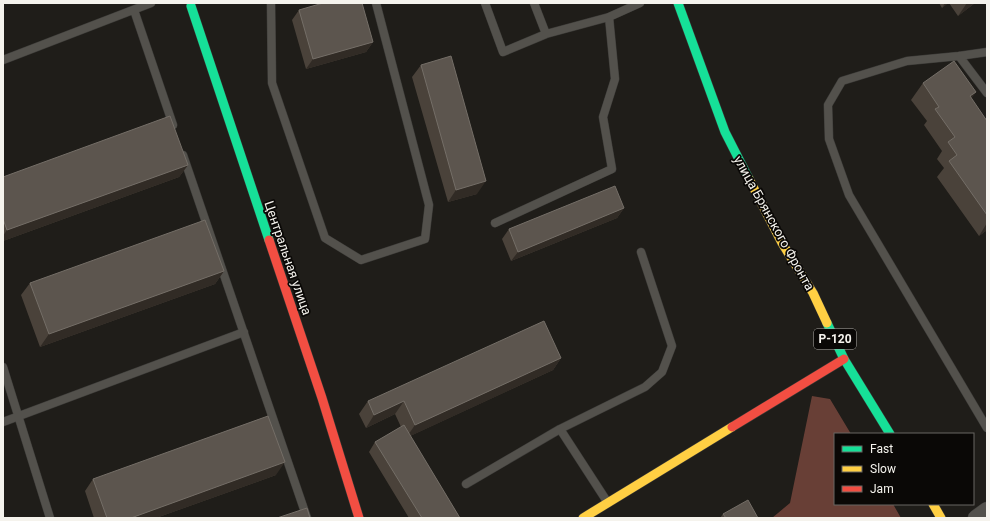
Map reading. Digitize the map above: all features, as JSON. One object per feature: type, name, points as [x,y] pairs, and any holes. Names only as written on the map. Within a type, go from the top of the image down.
[{"type":"street","name":"улица Брянского Фронта","points":[[678,3],[725,132],[782,242],[813,294],[844,359],[889,433]]},
{"type":"street","name":"Центральная улица","points":[[191,6],[322,398],[359,518]]},
{"type":"street","points":[[583,518],[844,359]]},
{"type":"street","points":[[934,505],[941,518]]},
{"type":"street","points":[[976,518],[987,510]]},
{"type":"lane","points":[[3,60],[151,3]]},
{"type":"lane","points":[[271,3],[272,83],[325,238],[361,260],[425,239],[429,205],[376,3]]},
{"type":"lane","points":[[485,3],[503,52],[546,34],[609,17],[640,3]]},
{"type":"lane","points":[[534,3],[546,34]]},
{"type":"lane","points":[[134,10],[175,130]]},
{"type":"lane","points":[[495,223],[612,169],[603,117],[615,79],[609,17]]},
{"type":"lane","points":[[987,52],[907,61],[842,81],[828,105],[829,139],[849,195],[987,428]]},
{"type":"lane","points":[[959,56],[987,93]]},
{"type":"lane","points":[[180,145],[307,518]]},
{"type":"lane","points":[[466,484],[560,430],[645,386],[662,372],[672,346],[641,252]]},
{"type":"lane","points":[[3,422],[244,332]]},
{"type":"lane","points":[[3,367],[50,518]]},
{"type":"lane","points":[[560,430],[608,503]]},
{"type":"shaded area","points":[[812,396],[830,399],[850,433],[834,433],[834,505],[894,505],[901,518],[772,518],[790,503]]},
{"type":"building","points":[[323,3],[362,3],[373,42],[313,59],[299,10]]},
{"type":"building","points":[[451,56],[486,181],[456,190],[421,65]]},
{"type":"building","points":[[954,61],[976,92],[970,96],[987,121],[987,215],[949,161],[957,155],[948,142],[955,137],[935,109],[939,107],[923,83]]},
{"type":"building","points":[[170,116],[188,165],[7,230],[3,219],[3,177]]},
{"type":"building","points":[[615,186],[624,208],[518,252],[509,229]]},
{"type":"building","points":[[205,220],[224,271],[49,334],[30,283]]},
{"type":"building","points":[[544,321],[561,358],[415,425],[404,401],[374,415],[368,401]]},
{"type":"building","points":[[268,416],[285,462],[131,518],[107,518],[93,479]]},
{"type":"building","points":[[404,425],[460,518],[422,518],[375,442]]},
{"type":"building","points":[[748,500],[758,518],[726,518],[723,514]]},
{"type":"building","points":[[307,508],[310,518],[277,518]]},
{"type":"traffic: fast","points":[[678,3],[725,132],[749,179]]},
{"type":"traffic: fast","points":[[191,6],[269,240]]},
{"type":"traffic: fast","points":[[827,323],[844,359],[889,433]]},
{"type":"traffic: slow","points":[[749,179],[782,243],[813,293],[827,323]]},
{"type":"traffic: slow","points":[[583,518],[732,427]]},
{"type":"traffic: slow","points":[[934,505],[941,518]]},
{"type":"traffic: jam","points":[[269,240],[322,398],[359,518]]},
{"type":"traffic: jam","points":[[732,427],[844,359]]}]
